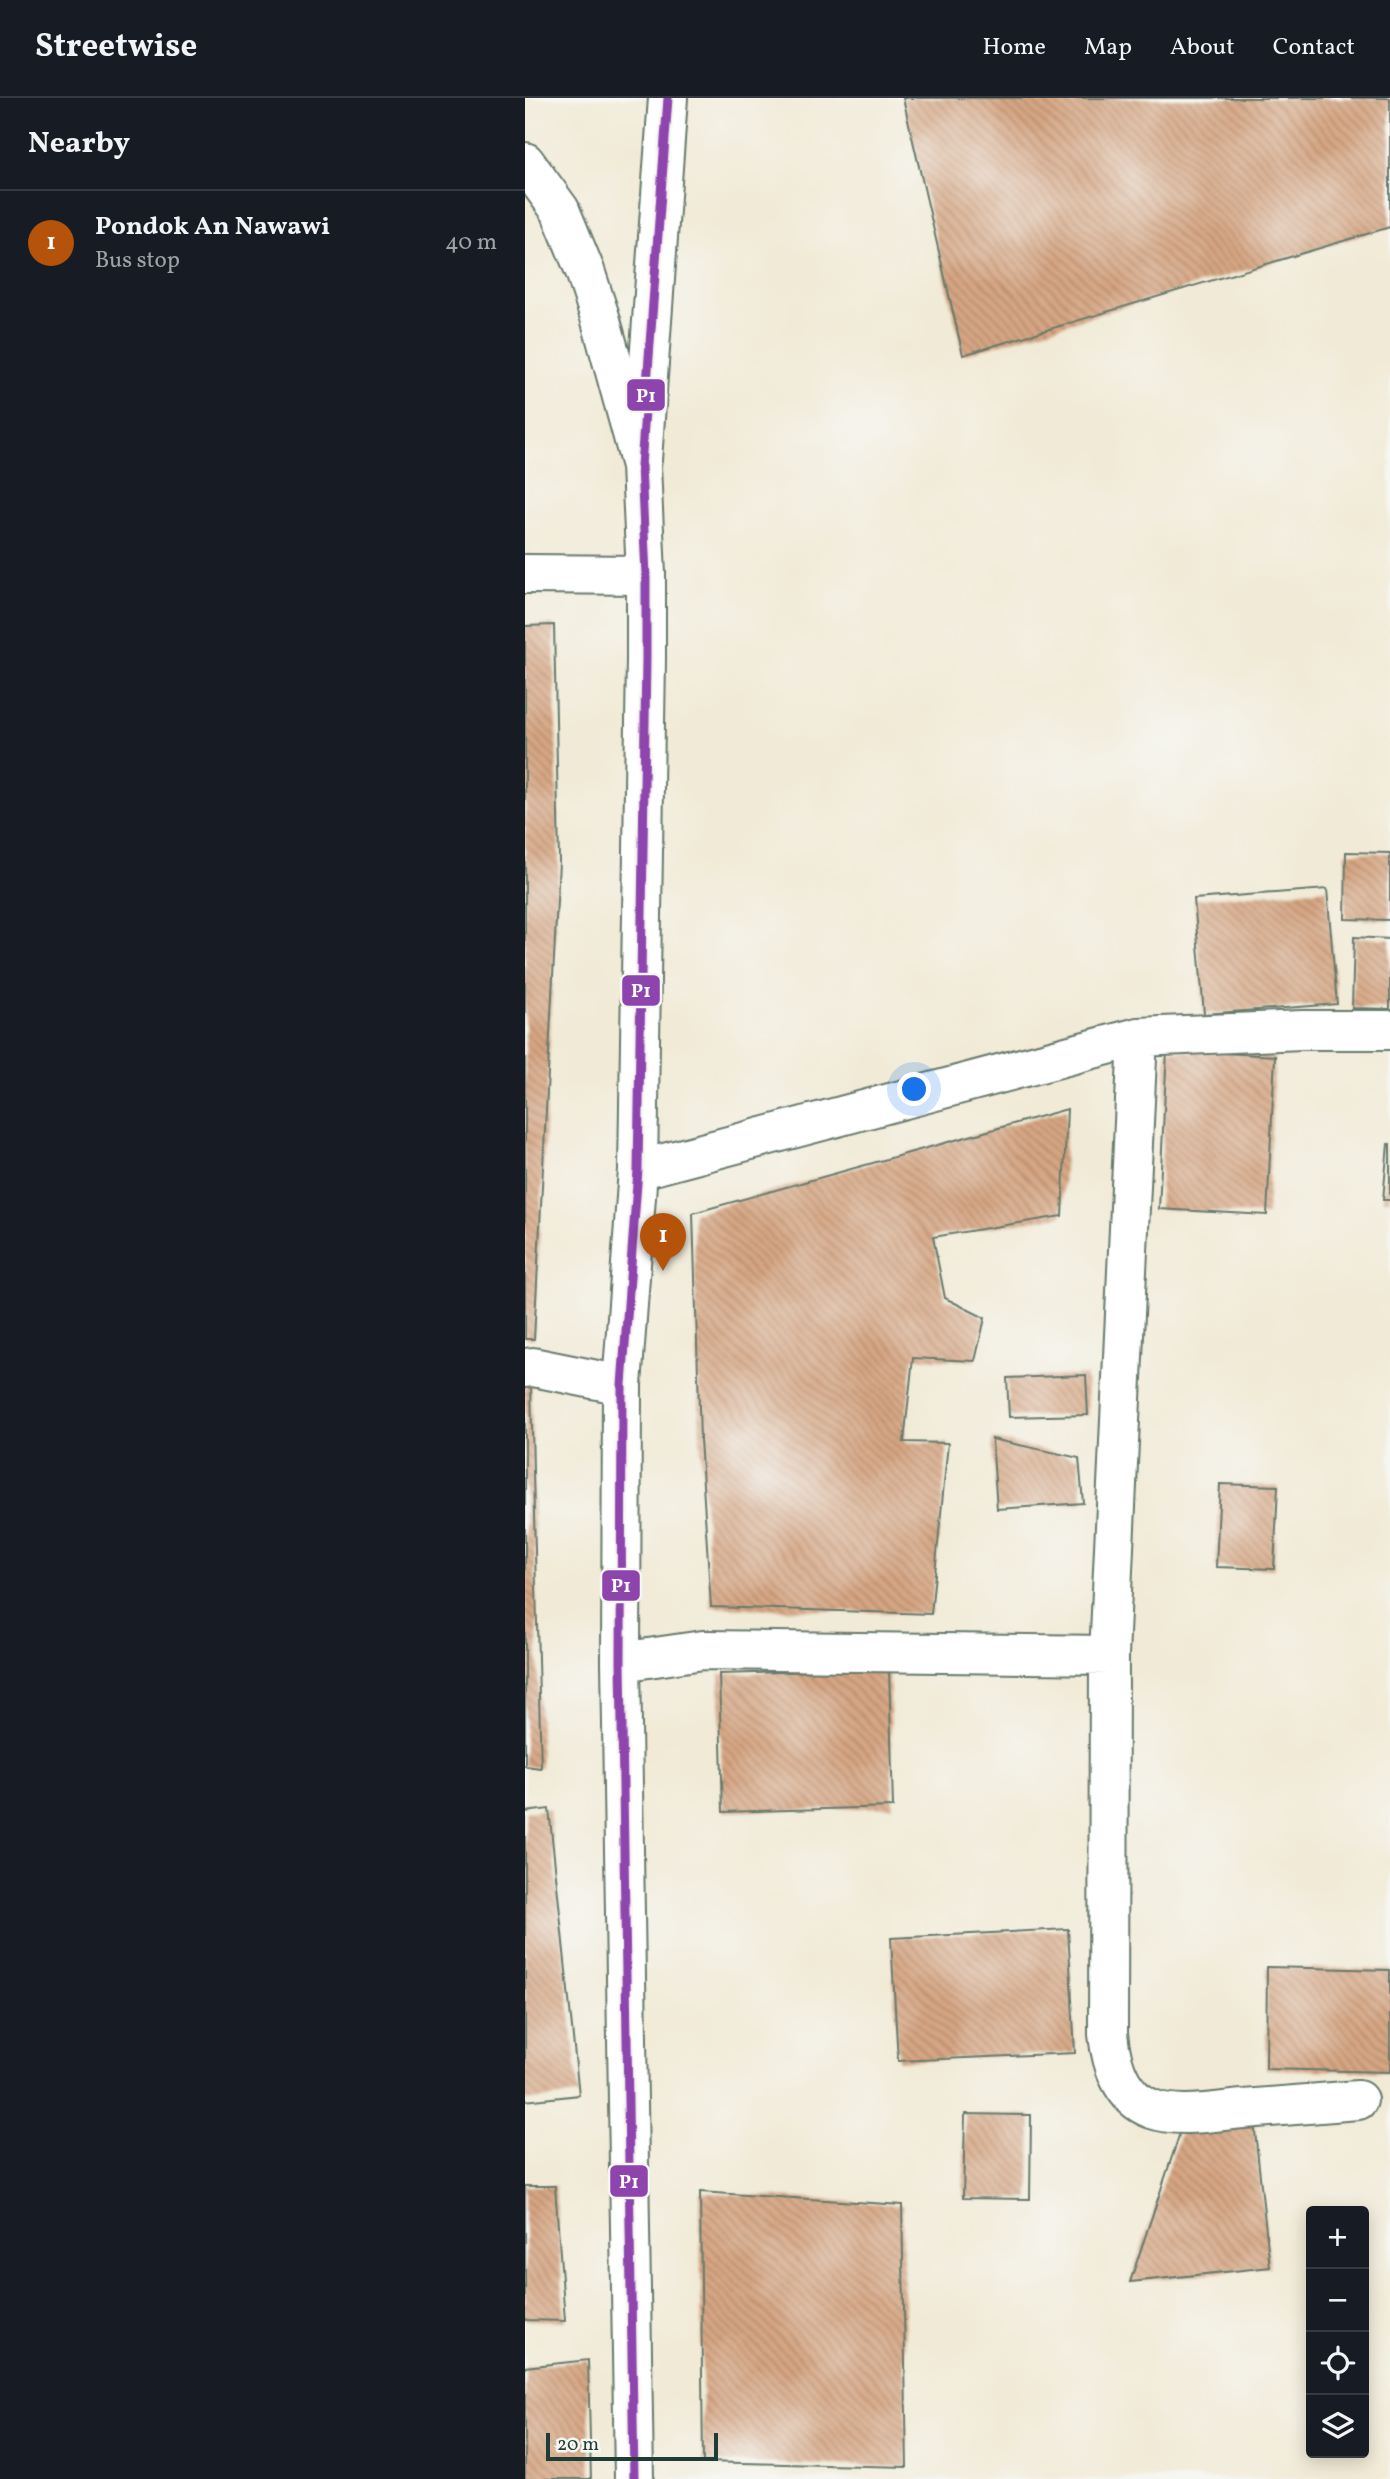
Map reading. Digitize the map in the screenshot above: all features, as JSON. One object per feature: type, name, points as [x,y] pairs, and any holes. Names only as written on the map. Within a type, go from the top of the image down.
[{"type":"street","points":[[634,2479],[621,1662],[622,1385],[638,1171],[646,575],[641,466],[668,98]]},
{"type":"street","points":[[525,162],[560,210],[585,271],[641,466]]},
{"type":"street","points":[[525,574],[646,575]]},
{"type":"street","points":[[638,1171],[1138,1037],[1261,1031],[1390,1030]]},
{"type":"street","points":[[1138,1037],[1109,1655],[1108,2034],[1111,2060],[1123,2084],[1136,2100],[1152,2109],[1185,2114],[1358,2100]]},
{"type":"street","points":[[525,1368],[533,1367],[622,1385]]},
{"type":"street","points":[[621,1662],[703,1650],[1109,1655]]},
{"type":"building","points":[[903,98],[1390,98],[1390,227],[963,355]]},
{"type":"building","points":[[554,625],[559,862],[534,1339],[525,1339],[525,626]]},
{"type":"building","points":[[1346,852],[1390,853],[1390,920],[1345,919]]},
{"type":"building","points":[[1327,889],[1337,1004],[1204,1014],[1194,899]]},
{"type":"building","points":[[1354,937],[1390,939],[1390,1009],[1352,1008]]},
{"type":"building","points":[[1167,1050],[1275,1056],[1267,1215],[1159,1209]]},
{"type":"building","points":[[1067,1109],[1062,1216],[933,1237],[945,1298],[985,1318],[975,1361],[913,1358],[904,1442],[948,1443],[931,1614],[711,1607],[700,1439],[693,1213]]},
{"type":"building","points":[[1388,1144],[1390,1200],[1383,1200]]},
{"type":"building","points":[[1086,1375],[1088,1415],[1009,1417],[1007,1378]]},
{"type":"building","points":[[531,1384],[541,1768],[525,1766],[525,1385]]},
{"type":"building","points":[[992,1439],[1079,1458],[1083,1503],[997,1509]]},
{"type":"building","points":[[1220,1484],[1278,1486],[1274,1569],[1216,1567]]},
{"type":"building","points":[[889,1669],[893,1807],[723,1812],[719,1674]]},
{"type":"building","points":[[549,1809],[579,2095],[525,2101],[525,1812]]},
{"type":"building","points":[[1068,1929],[1075,2053],[898,2061],[891,1938]]},
{"type":"building","points":[[1267,1967],[1390,1970],[1390,2072],[1266,2069]]},
{"type":"building","points":[[965,2114],[1031,2115],[1030,2199],[963,2198]]},
{"type":"building","points":[[1254,2122],[1270,2267],[1130,2282],[1181,2130]]},
{"type":"building","points":[[525,2186],[555,2186],[565,2321],[525,2320]]},
{"type":"building","points":[[700,2192],[902,2205],[907,2467],[703,2462]]},
{"type":"building","points":[[588,2360],[591,2479],[525,2479],[525,2367]]},
{"type":"transit line","name":"P1","points":[[634,2479],[621,1662],[622,1385],[638,1170],[646,659],[646,575],[641,466],[668,98]]},
{"type":"place","name":"Pondok An Nawawi","points":[[663,1271]]}]
